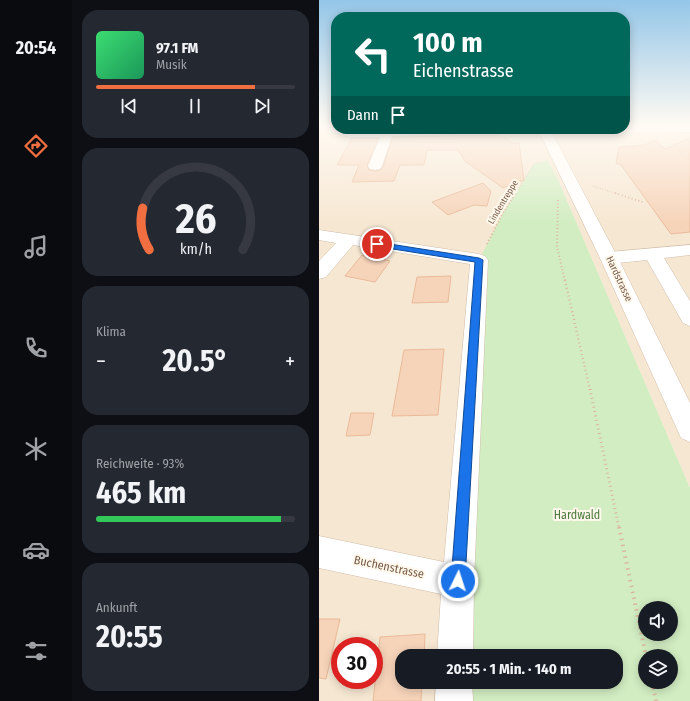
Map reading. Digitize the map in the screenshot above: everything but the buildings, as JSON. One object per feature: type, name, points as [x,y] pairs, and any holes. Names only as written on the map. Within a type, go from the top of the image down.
[{"type":"street","points":[[375,166],[378,158]]},
{"type":"street","name":"Hardstrasse","points":[[558,158],[609,258],[690,430]]},
{"type":"street","points":[[319,235],[479,260],[458,581],[455,649]]},
{"type":"street","points":[[319,273],[348,240]]},
{"type":"street","points":[[609,258],[690,250]]},
{"type":"street","points":[[652,253],[690,318]]},
{"type":"street","name":"Buchenstrasse","points":[[319,552],[458,581]]},
{"type":"street","points":[[454,689],[454,701]]},
{"type":"path","name":"Lindentreppe","points":[[479,260],[503,213],[534,164],[548,160]]},
{"type":"path","points":[[569,178],[645,203]]},
{"type":"path","points":[[558,198],[557,247],[587,370],[645,649]]},
{"type":"path","points":[[653,689],[656,701]]},
{"type":"shaded area","points":[[319,158],[690,158],[690,488],[559,182],[548,160],[456,649],[395,649],[395,689],[454,689],[454,701],[319,701]]},
{"type":"green space","name":"Hardwald","points":[[548,160],[559,182],[690,488],[690,701],[454,701],[454,689],[623,689],[623,649],[455,649],[479,260],[503,213],[534,164]]},
{"type":"route","points":[[377,244],[479,260],[458,581]]}]
